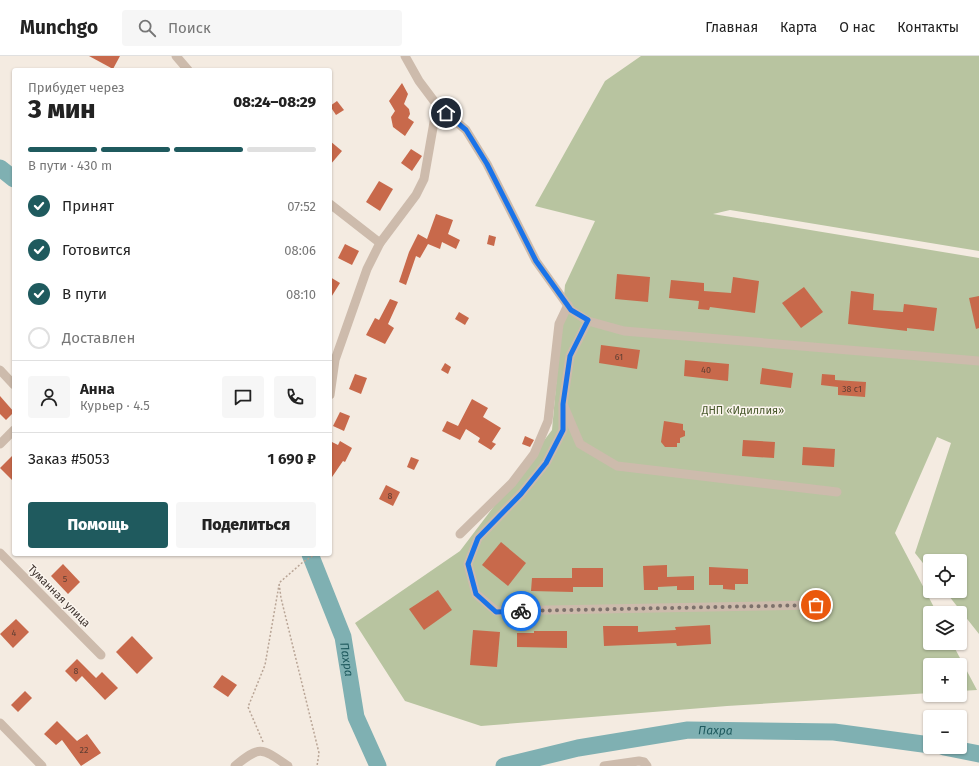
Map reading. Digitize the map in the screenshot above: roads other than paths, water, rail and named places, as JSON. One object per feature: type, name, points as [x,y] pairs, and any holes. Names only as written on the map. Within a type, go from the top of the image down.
[{"type":"street","points":[[176,56],[186,68]]},
{"type":"street","points":[[405,56],[419,81],[436,105],[466,130],[487,164],[536,261],[571,310],[588,320],[624,331],[979,362]]},
{"type":"street","points":[[332,381],[339,346],[367,269],[380,243],[416,195],[424,179],[436,105]]},
{"type":"street","points":[[332,206],[380,243]]},
{"type":"street","points":[[460,534],[512,483],[534,454],[548,421],[559,324],[568,305]]},
{"type":"street","points":[[588,320],[570,356],[563,404],[563,430],[546,463],[521,494],[478,538],[468,564],[476,594],[496,612],[816,605]]},
{"type":"street","points":[[0,370],[12,383]]},
{"type":"street","points":[[563,404],[580,444],[617,466],[837,492]]},
{"type":"street","points":[[0,444],[12,432]]},
{"type":"street","name":"Туманная улица","points":[[0,553],[100,655]]},
{"type":"street","points":[[0,723],[42,766]]},
{"type":"street","points":[[235,766],[252,752],[266,751],[288,766]]},
{"type":"street","points":[[604,766],[639,761],[644,762],[647,766]]},
{"type":"waterway","name":"Пахра","points":[[0,168],[12,177]]},
{"type":"waterway","name":"Пахра","points":[[311,556],[343,637],[356,717],[378,766]]},
{"type":"waterway","name":"Пахра","points":[[504,766],[578,748],[688,730],[834,732],[923,744]]},
{"type":"waterway","name":"Пахра","points":[[967,752],[979,754]]},
{"type":"park label","name":"ДНП «Идиллия»","points":[[743,410]]}]
